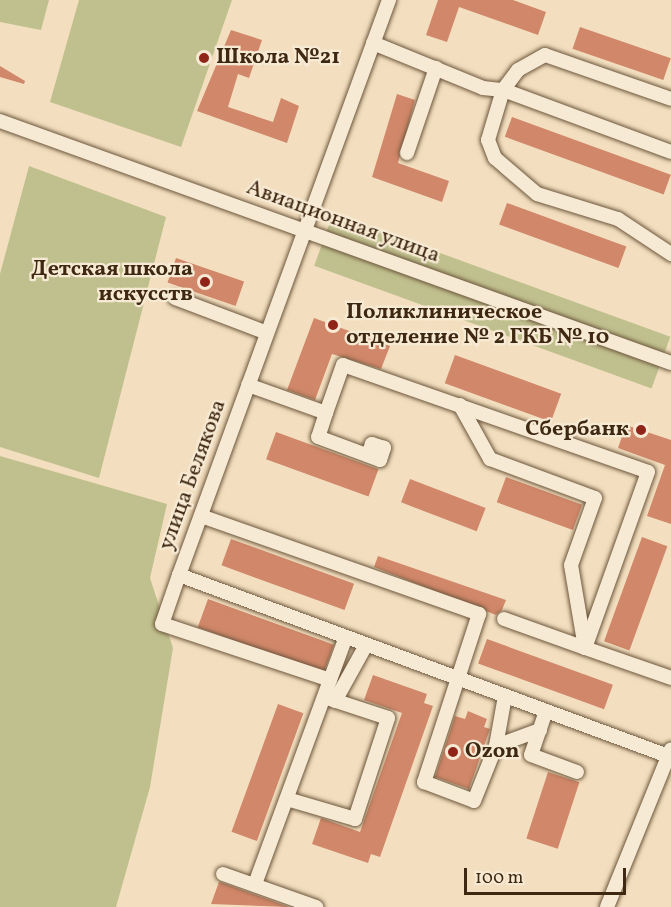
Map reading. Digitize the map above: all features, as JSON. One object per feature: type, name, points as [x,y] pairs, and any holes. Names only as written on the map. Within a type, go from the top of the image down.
[{"type":"street","name":"улица Белякова","points":[[389,0],[179,575],[546,711],[670,753],[607,907]]},
{"type":"street","points":[[373,43],[436,69],[503,90],[671,152]]},
{"type":"street","points":[[671,99],[545,55],[518,70],[503,90],[488,140],[495,158],[537,194],[618,219],[671,254]]},
{"type":"street","points":[[407,153],[436,69]]},
{"type":"street","name":"Авиационная улица","points":[[0,121],[671,363]]},
{"type":"street","points":[[175,298],[267,333]]},
{"type":"street","points":[[368,455],[318,437],[343,365],[648,472],[585,648]]},
{"type":"street","points":[[248,385],[326,413]]},
{"type":"street","points":[[460,405],[490,459],[595,498],[571,565],[585,648]]},
{"type":"street","points":[[201,516],[479,615],[455,677],[424,782],[474,801],[496,746],[505,696]]},
{"type":"street","points":[[179,575],[162,624],[330,680]]},
{"type":"street","points":[[504,619],[671,678]]},
{"type":"street","points":[[329,699],[330,680],[346,637]]},
{"type":"street","points":[[255,884],[287,799],[329,699],[366,645]]},
{"type":"street","points":[[287,799],[355,819],[388,718],[329,699]]},
{"type":"street","points":[[546,711],[531,755],[577,772]]},
{"type":"street","points":[[496,746],[540,730]]},
{"type":"street","points":[[223,874],[316,907]]},
{"type":"green space","points":[[0,0],[49,0],[41,30],[0,22]]},
{"type":"green space","points":[[79,0],[232,0],[181,147],[50,102]]},
{"type":"green space","points":[[29,166],[166,217],[99,478],[0,447],[0,274]]},
{"type":"green space","points":[[333,214],[670,337],[652,388],[314,266]]},
{"type":"green space","points":[[0,456],[167,504],[150,578],[173,648],[150,787],[116,907],[0,907]]},
{"type":"building","points":[[438,0],[513,0],[546,12],[538,35],[459,7],[447,42],[426,35]]},
{"type":"building","points":[[580,27],[671,58],[663,80],[573,49]]},
{"type":"building","points":[[231,30],[262,40],[249,78],[238,74],[228,107],[273,122],[281,98],[299,106],[287,143],[197,111]]},
{"type":"building","points":[[0,66],[25,81],[24,84],[0,77]]},
{"type":"building","points":[[397,94],[415,100],[398,163],[449,181],[442,202],[372,177]]},
{"type":"building","points":[[512,117],[671,175],[664,195],[505,137]]},
{"type":"building","points":[[507,203],[626,246],[618,268],[499,225]]},
{"type":"building","name":"Детская школа искусств","points":[[176,258],[244,281],[236,306],[168,283]]},
{"type":"building","points":[[314,318],[390,346],[381,369],[332,354],[315,400],[287,390]]},
{"type":"building","points":[[455,355],[561,394],[551,422],[445,383]]},
{"type":"building","points":[[626,425],[671,440],[671,524],[647,516],[665,465],[618,448]]},
{"type":"building","points":[[276,432],[378,469],[369,497],[266,459]]},
{"type":"building","points":[[506,477],[582,505],[573,530],[497,502]]},
{"type":"building","points":[[410,479],[486,508],[477,531],[401,502]]},
{"type":"building","points":[[642,537],[667,546],[629,651],[604,641]]},
{"type":"building","points":[[231,539],[354,584],[345,610],[221,565]]},
{"type":"building","points":[[378,556],[506,600],[502,610],[496,615],[374,567]]},
{"type":"building","points":[[208,599],[334,645],[324,673],[198,627]]},
{"type":"building","points":[[487,639],[613,685],[604,709],[478,663]]},
{"type":"building","points":[[373,675],[427,694],[424,703],[433,706],[380,857],[371,854],[368,863],[312,844],[321,818],[360,832],[402,713],[364,700]]},
{"type":"building","points":[[278,704],[303,713],[257,841],[231,832]]},
{"type":"building","points":[[468,711],[487,719],[484,727],[490,729],[469,789],[435,777],[455,716],[465,719]]},
{"type":"building","points":[[548,772],[579,782],[558,849],[526,839]]},
{"type":"building","points":[[220,882],[289,907],[211,904]]},
{"type":"place","name":"Школа №21","points":[[204,58]]},
{"type":"place","name":"Детская школа искусств","points":[[205,282]]},
{"type":"place","name":"Поликлиническое отделение № 2 ГКБ № 10","points":[[333,325]]},
{"type":"place","name":"Сбербанк","points":[[641,430]]},
{"type":"place","name":"Ozon","points":[[453,752]]}]
